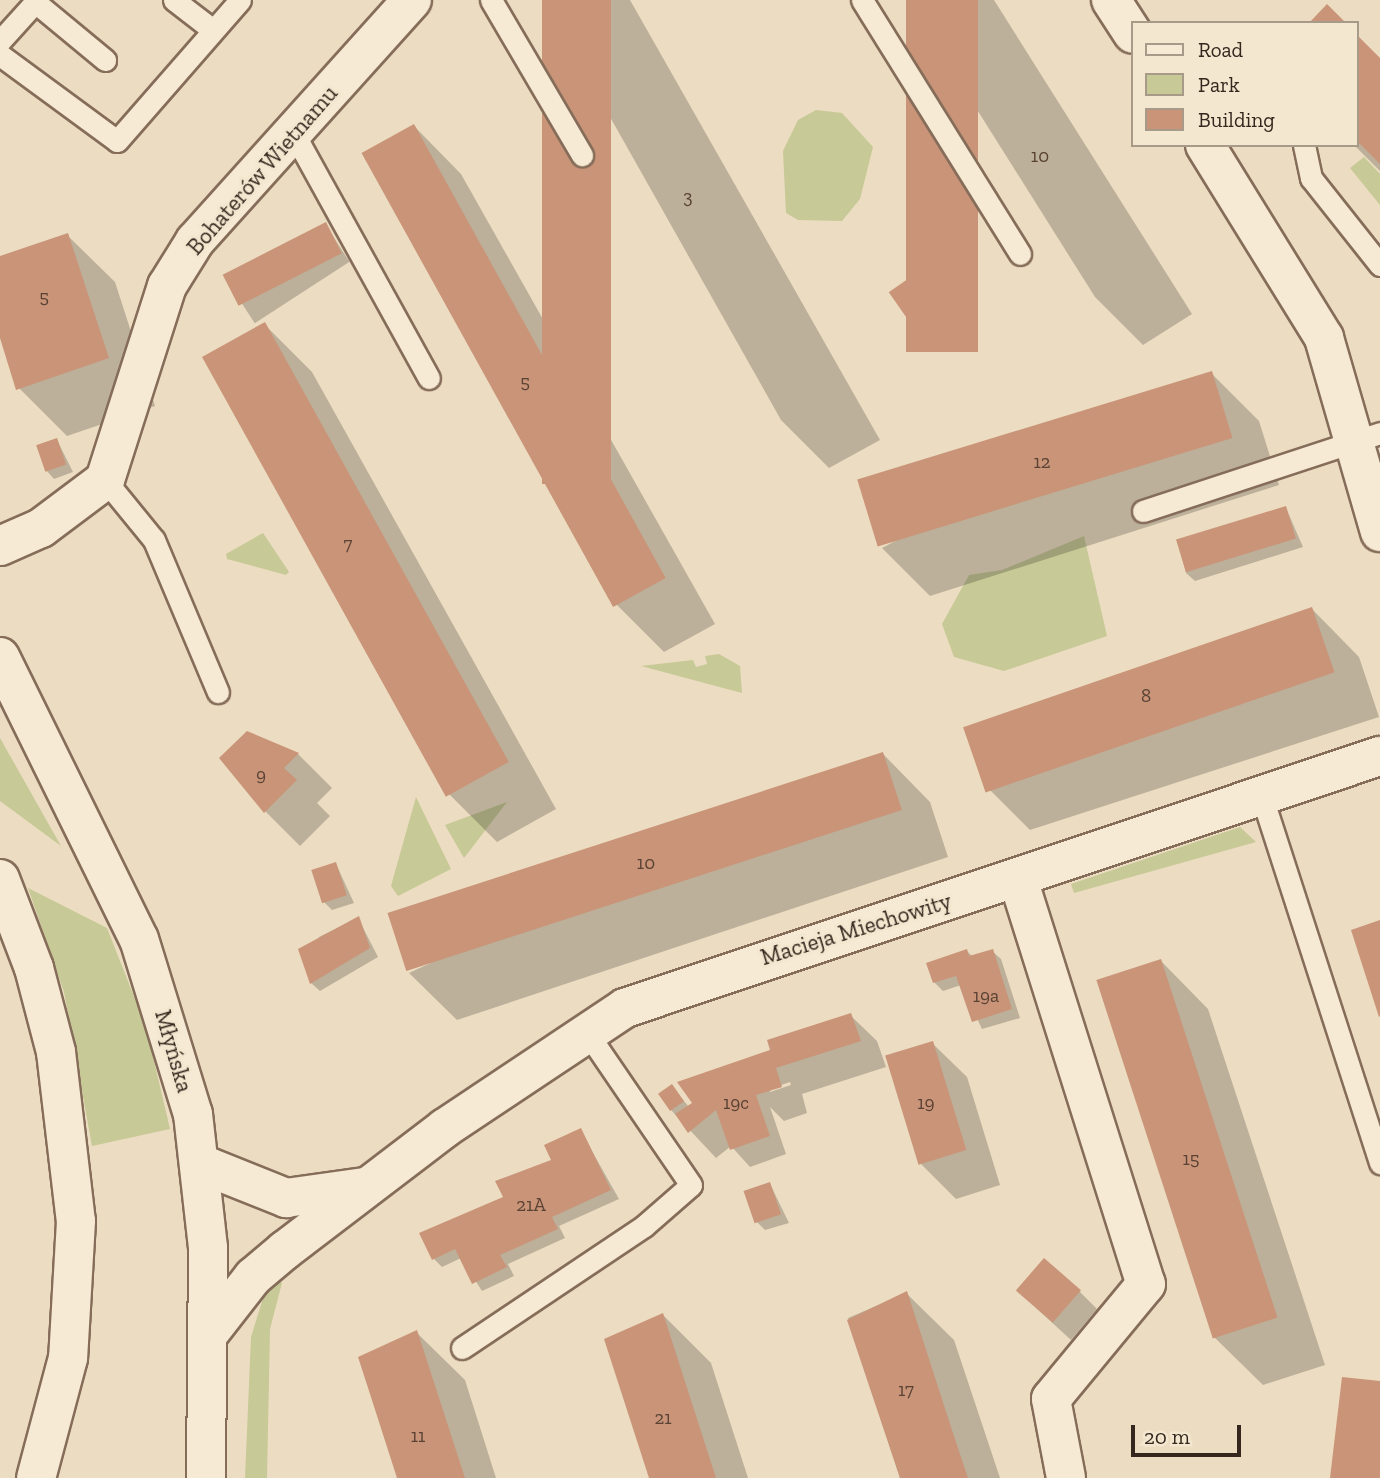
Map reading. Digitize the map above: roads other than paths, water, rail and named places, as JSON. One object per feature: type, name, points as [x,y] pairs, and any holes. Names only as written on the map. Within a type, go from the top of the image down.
[{"type":"street","name":"Bohaterów Wietnamu","points":[[105,480],[167,286],[195,241],[412,0]]},
{"type":"street","points":[[1111,0],[1132,32]]},
{"type":"street","points":[[1206,147],[1324,338],[1368,438],[1380,532]]},
{"type":"street","points":[[0,546],[41,528],[105,480]]},
{"type":"street","name":"Młyńska","points":[[0,657],[139,939],[186,1088],[201,1164],[210,1332],[206,1478]]},
{"type":"street","name":"Macieja Miechowity","points":[[210,1332],[253,1277],[372,1184],[586,1031],[691,981],[1018,879],[1380,755]]},
{"type":"street","points":[[0,879],[54,1042],[76,1221],[68,1358],[36,1478]]},
{"type":"street","points":[[1018,879],[1146,1284],[1051,1399],[1066,1478]]},
{"type":"street","name":"Macieja Miechowity","points":[[201,1164],[295,1199],[372,1184]]},
{"type":"lane","points":[[174,0],[214,30]]},
{"type":"lane","points":[[0,55],[117,141],[240,0]]},
{"type":"lane","points":[[491,0],[582,155]]},
{"type":"lane","points":[[862,0],[1020,254]]},
{"type":"lane","points":[[0,41],[36,1],[105,60]]},
{"type":"lane","points":[[293,132],[429,378]]},
{"type":"lane","points":[[1304,147],[1311,178],[1380,265]]},
{"type":"lane","points":[[1143,511],[1368,438]]},
{"type":"lane","points":[[105,480],[154,540],[218,692]]},
{"type":"lane","points":[[1261,794],[1380,1163]]},
{"type":"lane","points":[[463,1348],[644,1226],[691,1185],[586,1031]]}]
